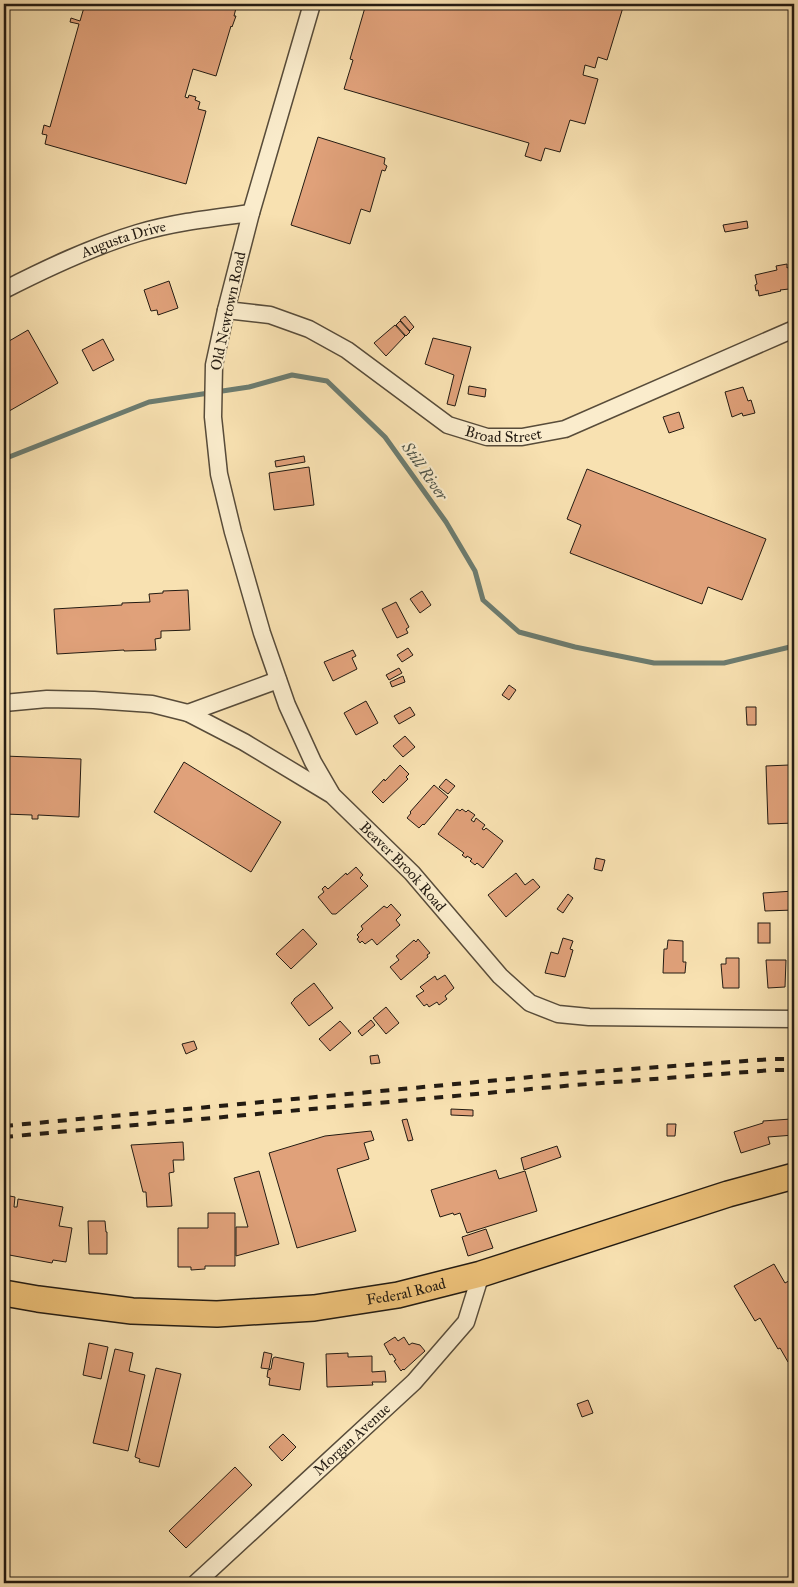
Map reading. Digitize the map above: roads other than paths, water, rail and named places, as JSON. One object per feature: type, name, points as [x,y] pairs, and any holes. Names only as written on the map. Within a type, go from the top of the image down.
[{"type":"main road","name":"Federal Road","points":[[4,1293],[38,1300],[132,1311],[217,1314],[314,1308],[398,1294],[481,1274],[719,1197],[794,1176]]},
{"type":"street","name":"Old Newtown Road","points":[[312,4],[251,213],[226,310],[214,365],[213,417],[219,474],[233,532],[262,633],[287,705],[313,762],[332,795]]},
{"type":"street","name":"Augusta Drive","points":[[4,290],[44,269],[138,233],[185,222],[251,213]]},
{"type":"street","name":"Broad Street","points":[[226,310],[270,315],[308,329],[347,350],[448,425],[487,437],[522,437],[566,429],[794,329]]},
{"type":"street","points":[[188,713],[278,680]]},
{"type":"street","name":"Beaver Brook Road","points":[[4,703],[47,699],[152,704],[188,713],[244,742],[332,795],[412,873],[500,976],[530,1003],[558,1014],[589,1017],[794,1020]]},
{"type":"street","name":"Morgan Avenue","points":[[196,1583],[414,1382],[466,1322],[481,1274]]},
{"type":"waterway","name":"Still River","points":[[4,462],[9,457],[149,402],[249,387],[292,375],[327,381],[385,437],[446,522],[475,571],[483,600],[519,632],[575,647],[654,663],[724,663],[794,646]]},
{"type":"railway","points":[[4,1126],[574,1073],[794,1059]]},
{"type":"railway","points":[[4,1137],[575,1085],[794,1070]]}]
